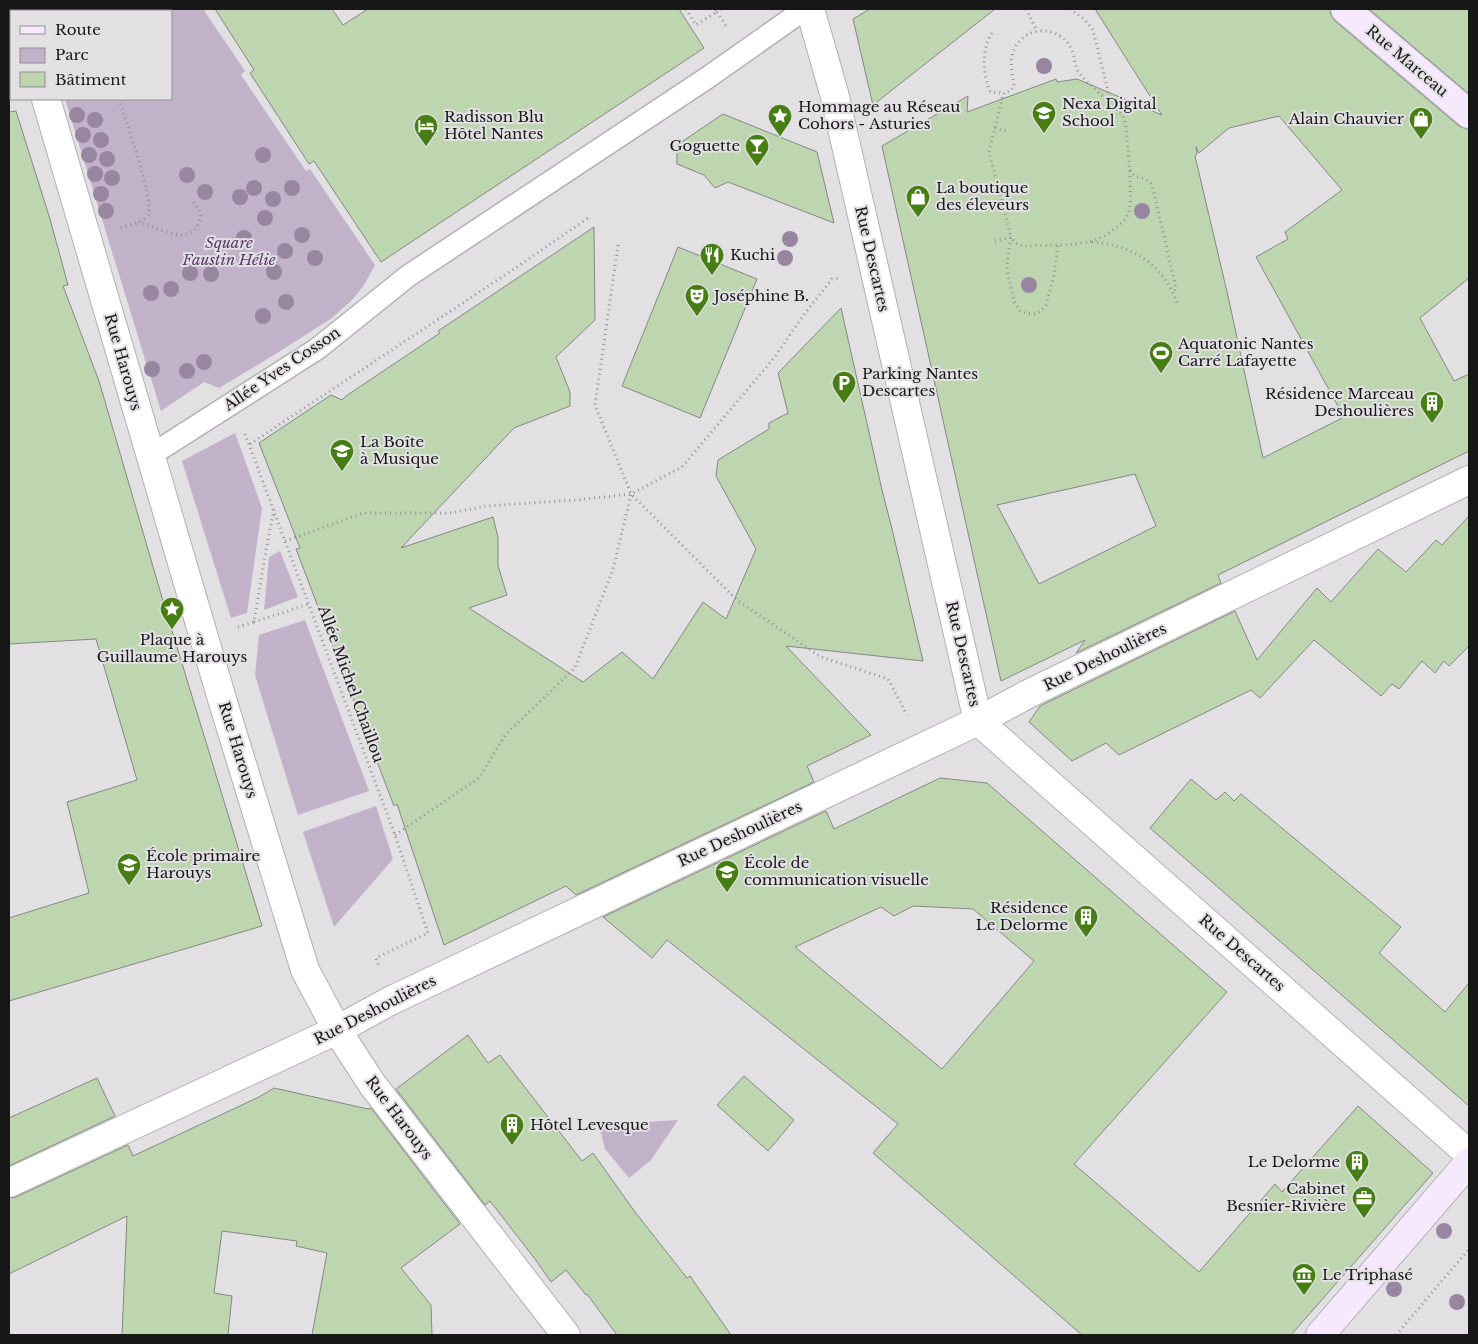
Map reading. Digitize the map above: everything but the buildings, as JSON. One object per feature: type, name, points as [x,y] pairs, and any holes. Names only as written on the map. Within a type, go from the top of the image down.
[{"type":"main road","name":"Rue Marceau","points":[[1345,9],[1469,114]]},
{"type":"main road","points":[[1320,1335],[1469,1162]]},
{"type":"street","name":"Rue Descartes","points":[[810,9],[834,93],[978,721],[1469,1154]]},
{"type":"street","name":"Rue Harouys","points":[[46,100],[222,699],[305,970],[336,1030],[372,1084],[566,1335]]},
{"type":"street","name":"Rue Deshoulières","points":[[9,1183],[336,1030],[390,1001],[978,721],[1028,694],[1469,480]]},
{"type":"lane","name":"Allée Yves Cosson","points":[[150,455],[317,349],[408,276],[707,78],[805,9]]},
{"type":"path","points":[[686,9],[696,25],[716,10],[721,9]]},
{"type":"path","points":[[1026,9],[1037,31]]},
{"type":"path","points":[[1070,9],[1084,19],[1093,30],[1111,103]]},
{"type":"path","points":[[716,10],[723,22]]},
{"type":"path","points":[[1058,244],[1054,275],[1046,305],[1042,310],[1031,314],[1020,311],[1014,301],[1007,270],[1011,237],[989,152],[1003,95],[1005,92],[1011,91],[1014,85],[1010,63],[1014,48],[1023,37],[1037,31],[1052,32],[1065,40],[1071,48],[1078,72],[1123,116],[1126,126],[1131,196],[1128,213],[1118,226],[1107,234],[1089,242]]},
{"type":"path","points":[[992,33],[984,54],[984,67],[989,90],[991,92],[1000,92],[1003,95]]},
{"type":"path","points":[[87,238],[145,219],[148,215],[145,182],[119,100]]},
{"type":"path","points":[[995,128],[1008,132]]},
{"type":"path","points":[[1128,167],[1133,175],[1146,179],[1152,185],[1175,283],[1174,293]]},
{"type":"path","points":[[137,222],[178,236],[187,235],[195,230],[200,222],[200,212],[193,202]]},
{"type":"path","name":"Allée Michel Chaillou","points":[[428,933],[395,835],[250,444],[588,218]]},
{"type":"path","points":[[994,241],[1011,237]]},
{"type":"path","points":[[1011,237],[1015,242],[1023,246],[1089,242],[1130,250],[1152,264],[1168,282],[1178,306]]},
{"type":"path","points":[[618,245],[595,405],[631,494],[737,600],[821,657],[888,679],[924,746]]},
{"type":"path","points":[[285,541],[364,513],[452,513],[485,506],[631,494],[682,467],[774,358],[805,313],[832,280],[874,269]]},
{"type":"path","points":[[395,835],[479,778],[506,734],[575,668],[613,569],[631,494]]},
{"type":"path","points":[[254,622],[274,510]]},
{"type":"path","points":[[237,627],[309,604]]},
{"type":"path","points":[[1396,1335],[1469,1249]]},
{"type":"green space","name":"Square Faustin Hélie","points":[[203,9],[245,71],[241,75],[306,171],[310,169],[375,265],[364,285],[353,299],[332,318],[219,388],[204,382],[161,411],[65,100],[172,100],[172,10],[38,10]]},
{"type":"green space","points":[[235,433],[262,508],[247,613],[231,618],[182,461]]},
{"type":"green space","points":[[280,551],[298,597],[264,610],[269,557]]},
{"type":"green space","points":[[305,620],[369,791],[298,815],[255,675],[259,635]]},
{"type":"green space","points":[[376,806],[393,859],[334,927],[303,832]]},
{"type":"green space","points":[[678,1120],[651,1160],[629,1178],[605,1149],[599,1125]]},
{"type":"place","name":"Nexa Digital School","points":[[1044,134]]},
{"type":"place","name":"Hommage au Réseau Cohors - Asturies","points":[[780,137]]},
{"type":"place","name":"Alain Chauvier","points":[[1421,140]]},
{"type":"place","name":"Radisson Blu Hôtel Nantes","points":[[426,147]]},
{"type":"place","name":"Goguette","points":[[757,167]]},
{"type":"place","name":"La boutique des éleveurs","points":[[918,218]]},
{"type":"place","name":"Kuchi","points":[[712,276]]},
{"type":"place","name":"Joséphine B.","points":[[697,317]]},
{"type":"place","name":"Aquatonic Nantes Carré Lafayette","points":[[1161,374]]},
{"type":"place","name":"Parking Nantes Descartes","points":[[844,404]]},
{"type":"place","name":"Résidence Marceau Deshoulières","points":[[1432,424]]},
{"type":"place","name":"La Boîte à Musique","points":[[342,472]]},
{"type":"place","name":"Plaque à Guillaume Harouys","points":[[172,630]]},
{"type":"place","name":"École primaire Harouys","points":[[129,886]]},
{"type":"place","name":"École de communication visuelle","points":[[727,893]]},
{"type":"place","name":"Résidence Le Delorme","points":[[1086,938]]},
{"type":"place","name":"Hôtel Levesque","points":[[512,1146]]},
{"type":"place","name":"Le Delorme","points":[[1357,1183]]},
{"type":"place","name":"Cabinet Besnier-Rivière","points":[[1364,1219]]},
{"type":"place","name":"Le Triphasé","points":[[1304,1296]]}]
